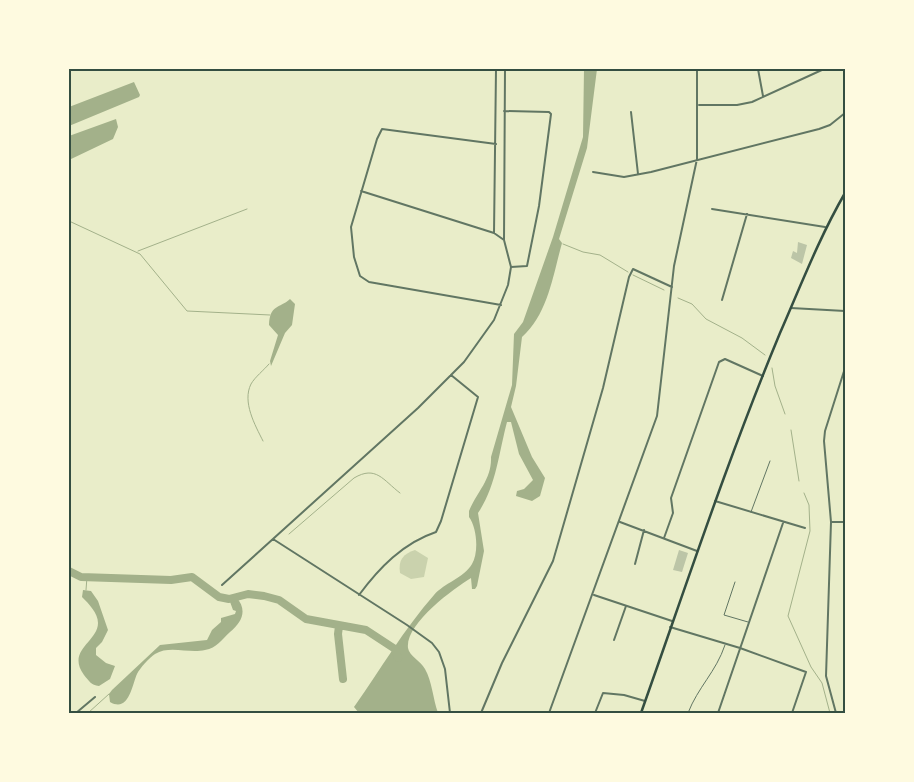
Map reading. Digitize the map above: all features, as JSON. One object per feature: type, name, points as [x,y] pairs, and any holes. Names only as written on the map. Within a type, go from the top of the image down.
[{"type":"main road","points":[[640,713],[715,501],[763,376],[825,227],[845,193]]},
{"type":"street","points":[[494,232],[496,69]]},
{"type":"street","points":[[222,585],[359,462],[451,375],[476,346],[494,320],[501,305],[511,267],[504,240],[505,69]]},
{"type":"street","points":[[549,713],[657,416],[674,266],[697,159],[697,69]]},
{"type":"street","points":[[758,69],[763,97]]},
{"type":"street","points":[[698,105],[737,105],[763,97],[824,69]]},
{"type":"street","points":[[504,111],[549,112],[551,114],[539,206],[527,266],[511,267]]},
{"type":"street","points":[[631,112],[638,175]]},
{"type":"street","points":[[593,172],[614,176],[638,175],[819,129],[830,125],[845,113]]},
{"type":"street","points":[[496,144],[382,129],[376,139],[351,227],[354,257],[360,276],[370,282],[501,305]]},
{"type":"street","points":[[361,191],[494,232],[504,240]]},
{"type":"street","points":[[712,208],[825,227]]},
{"type":"street","points":[[722,300],[747,214]]},
{"type":"street","points":[[481,713],[502,664],[552,561],[603,388],[629,277],[633,269],[672,287]]},
{"type":"street","points":[[791,308],[845,311]]},
{"type":"street","points":[[664,538],[673,513],[671,498],[719,362],[725,359],[763,376]]},
{"type":"street","points":[[836,713],[826,676],[831,522],[824,441],[845,368]]},
{"type":"street","points":[[359,595],[371,579],[402,548],[420,537],[436,532],[447,504],[478,397],[451,375]]},
{"type":"street","points":[[715,501],[783,523],[806,528]]},
{"type":"street","points":[[620,522],[697,551]]},
{"type":"street","points":[[831,522],[845,522]]},
{"type":"street","points":[[718,713],[783,523]]},
{"type":"street","points":[[635,564],[644,530]]},
{"type":"street","points":[[273,539],[417,631],[432,643],[443,660],[450,713]]},
{"type":"street","points":[[593,595],[672,621]]},
{"type":"street","points":[[614,640],[626,606]]},
{"type":"street","points":[[670,628],[740,648],[806,672],[792,713]]},
{"type":"street","points":[[595,713],[603,693],[624,695],[645,701]]},
{"type":"street","points":[[76,713],[95,697]]},
{"type":"lane","points":[[751,512],[770,461]]},
{"type":"lane","points":[[735,582],[724,615],[749,623]]},
{"type":"lane","points":[[688,713],[696,692],[718,665],[726,644]]},
{"type":"shaded area","points":[[584,69],[597,69],[587,148],[559,239],[562,243],[544,306],[531,328],[522,337],[516,386],[511,407],[532,457],[545,478],[540,496],[532,501],[516,496],[517,491],[524,489],[533,480],[519,454],[511,422],[507,422],[493,481],[478,513],[484,551],[477,586],[475,589],[472,589],[471,578],[453,590],[422,618],[414,628],[409,639],[409,651],[423,666],[427,674],[438,713],[359,713],[354,707],[412,622],[434,595],[464,573],[474,559],[476,540],[469,511],[487,479],[491,457],[512,385],[514,334],[523,322],[553,237],[583,137]]},
{"type":"shaded area","points":[[134,82],[140,95],[139,97],[69,126],[69,107]]},
{"type":"shaded area","points":[[116,119],[118,127],[113,139],[69,160],[69,136]]},
{"type":"shaded area","points":[[290,299],[295,304],[292,325],[285,333],[271,366],[270,361],[278,335],[269,325],[271,313]]},
{"type":"shaded area","points":[[415,550],[428,558],[424,577],[411,579],[400,573],[400,564],[402,558],[407,553]]},
{"type":"shaded area","points":[[83,590],[91,591],[98,601],[108,630],[102,642],[96,648],[96,655],[106,663],[115,666],[110,679],[99,686],[89,681],[79,666],[81,653],[97,630],[98,623],[95,612],[82,597]]},
{"type":"shaded area","points":[[236,597],[242,607],[242,616],[238,624],[219,643],[205,650],[167,650],[155,654],[138,672],[126,701],[122,704],[110,702],[109,694],[112,690],[160,645],[207,640],[212,630],[221,622],[221,618],[235,614],[236,611],[233,610],[229,599]]},
{"type":"building","points":[[798,242],[807,245],[802,264],[791,258],[793,251],[797,253]]},
{"type":"building","points":[[679,550],[688,553],[682,572],[673,570]]},
{"type":"waterway","points":[[138,251],[247,209]]},
{"type":"waterway","points":[[69,221],[140,254],[187,311],[270,315]]},
{"type":"waterway","points":[[563,244],[583,252],[600,255],[628,272]]},
{"type":"waterway","points":[[633,275],[664,290]]},
{"type":"waterway","points":[[678,298],[692,304],[706,319],[742,338],[765,355]]},
{"type":"waterway","points":[[263,441],[256,428],[248,398],[251,384],[269,364]]},
{"type":"waterway","points":[[772,368],[775,386],[785,414]]},
{"type":"waterway","points":[[791,430],[799,481]]},
{"type":"waterway","points":[[289,534],[354,478],[362,474],[368,473],[379,476],[400,493]]},
{"type":"waterway","points":[[804,493],[809,505],[810,531],[788,616],[811,667],[822,683],[830,713]]},
{"type":"waterway","points":[[69,571],[81,577],[171,580],[192,577],[219,597],[229,599],[248,594],[264,596],[279,600],[306,619],[366,630],[395,649],[398,658]]},
{"type":"waterway","points":[[86,590],[87,577]]},
{"type":"waterway","points":[[339,626],[338,634],[343,679]]},
{"type":"waterway","points":[[88,713],[109,694]]}]
